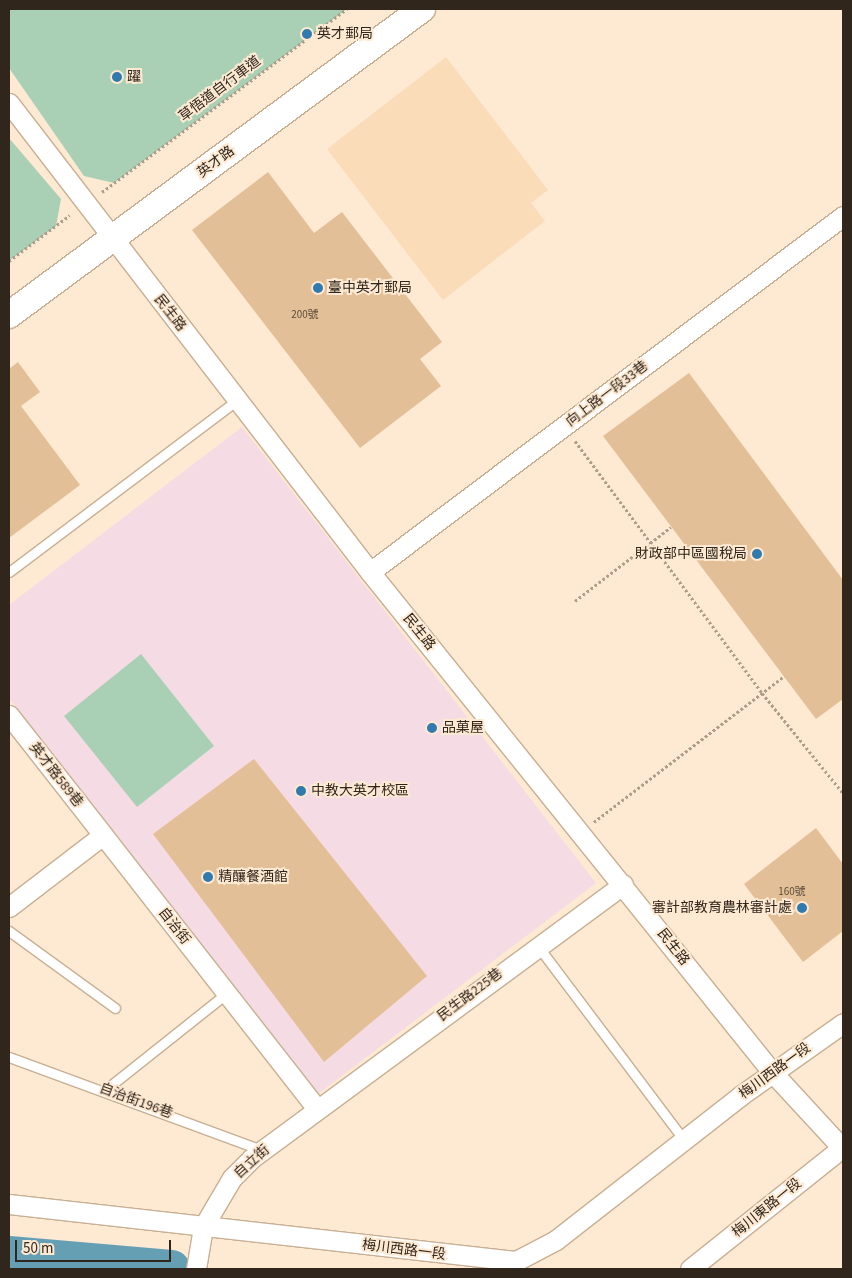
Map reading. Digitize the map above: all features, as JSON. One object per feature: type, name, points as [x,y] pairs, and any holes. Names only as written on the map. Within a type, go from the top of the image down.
[{"type":"main road","name":"英才路","points":[[9,315],[422,9]]},
{"type":"street","name":"民生路","points":[[9,103],[370,572],[624,884],[772,1072],[842,1148]]},
{"type":"street","name":"向上路一段33巷","points":[[370,572],[843,216]]},
{"type":"street","name":"英才路589巷","points":[[9,716],[103,836]]},
{"type":"street","points":[[9,907],[103,836]]},
{"type":"street","name":"自治街","points":[[103,836],[317,1110]]},
{"type":"street","name":"民生路225巷","points":[[317,1110],[537,945],[624,884]]},
{"type":"street","name":"梅川西路一段","points":[[9,1204],[516,1261],[556,1240],[772,1072],[843,1023]]},
{"type":"street","name":"自立街","points":[[197,1264],[203,1227],[232,1178],[262,1151],[317,1110]]},
{"type":"street","name":"梅川東路一段","points":[[690,1269],[842,1148]]},
{"type":"lane","points":[[9,572],[237,400]]},
{"type":"lane","points":[[9,930],[114,1008]]},
{"type":"lane","points":[[537,945],[684,1140]]},
{"type":"lane","points":[[105,1090],[227,993]]},
{"type":"lane","name":"自治街196巷","points":[[9,1057],[105,1090],[262,1151]]},
{"type":"path","name":"草悟道自行車道","points":[[107,188],[347,9]]},
{"type":"path","points":[[9,261],[66,218]]},
{"type":"path","points":[[564,426],[649,544],[762,693],[843,793]]},
{"type":"path","points":[[575,601],[671,527]]},
{"type":"path","points":[[582,832],[784,676]]},
{"type":"shaded area","points":[[446,57],[548,190],[531,203],[545,221],[443,300],[327,149]]},
{"type":"shaded area","name":"中教大英才校區","points":[[242,427],[596,883],[310,1100],[9,698],[9,605]]},
{"type":"green space","points":[[9,9],[347,9],[114,183],[84,176],[9,68]]},
{"type":"green space","points":[[9,138],[61,199],[56,226],[9,261]]},
{"type":"green space","points":[[141,654],[214,746],[137,807],[64,716]]},
{"type":"building","name":"臺中英才郵局","points":[[268,172],[314,233],[342,212],[442,342],[420,359],[441,386],[360,448],[192,230]]},
{"type":"building","points":[[18,362],[40,392],[21,406],[80,485],[9,538],[9,369]]},
{"type":"building","name":"財政部中區國稅局","points":[[689,373],[843,580],[843,699],[816,719],[603,436]]},
{"type":"building","points":[[254,759],[427,976],[324,1062],[153,834]]},
{"type":"building","name":"審計部教育農林審計處","points":[[816,828],[843,864],[843,931],[803,962],[744,884]]},
{"type":"waterway","points":[[9,1255],[171,1269]]},
{"type":"place","name":"英才郵局","points":[[307,34]]},
{"type":"place","name":"躍","points":[[117,77]]},
{"type":"place","name":"臺中英才郵局","points":[[318,288]]},
{"type":"place","name":"財政部中區國稅局","points":[[757,554]]},
{"type":"place","name":"品菓屋","points":[[432,728]]},
{"type":"place","name":"中教大英才校區","points":[[301,791]]},
{"type":"place","name":"精釀餐酒館","points":[[208,877]]},
{"type":"place","name":"審計部教育農林審計處","points":[[802,908]]}]
